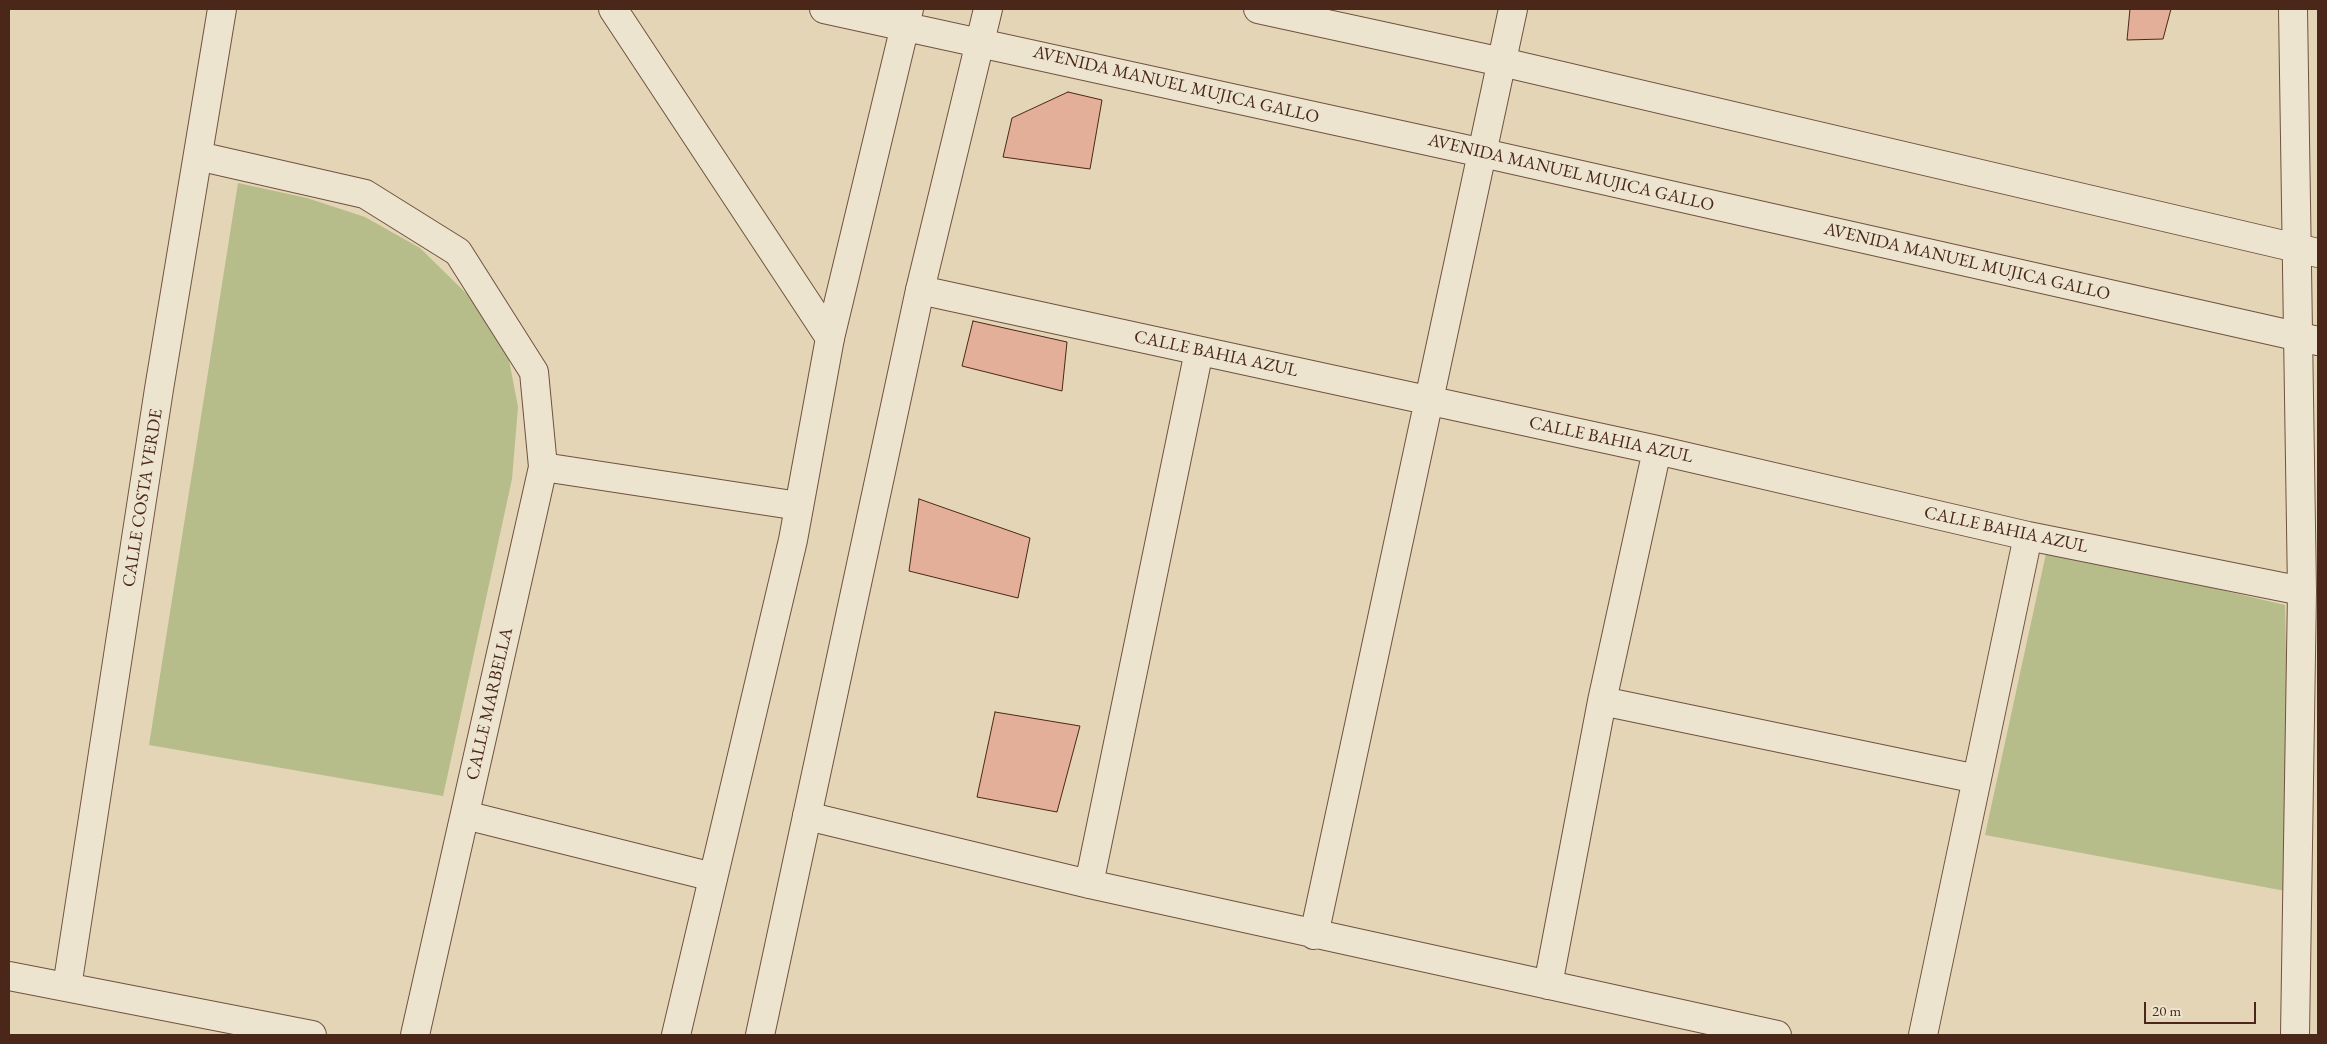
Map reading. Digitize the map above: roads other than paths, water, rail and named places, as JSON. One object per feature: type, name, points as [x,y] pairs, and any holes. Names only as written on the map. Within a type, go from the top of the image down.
[{"type":"street","name":"CALLE COSTA VERDE","points":[[67,987],[159,389],[222,9]]},
{"type":"street","points":[[614,9],[830,338]]},
{"type":"street","name":"AVENIDA MANUEL MUJICA GALLO","points":[[824,9],[907,18],[981,43],[1483,153],[2309,339]]},
{"type":"street","points":[[760,1035],[920,290],[988,9]]},
{"type":"street","points":[[1314,935],[1513,9]]},
{"type":"street","points":[[2293,9],[2308,251],[2309,339],[2302,591],[2295,1035]]},
{"type":"street","points":[[1266,10],[1502,62],[2308,251]]},
{"type":"street","points":[[676,1035],[800,506],[830,338],[907,18]]},
{"type":"street","name":"CALLE MARBELLA","points":[[198,156],[365,194],[458,252],[534,372],[543,467],[415,1035]]},
{"type":"street","name":"CALLE BAHIA AZUL","points":[[920,290],[1657,450],[2028,536],[2302,591]]},
{"type":"street","points":[[1090,884],[1199,351]]},
{"type":"street","points":[[1548,985],[1602,702],[1657,450]]},
{"type":"street","points":[[543,467],[800,506]]},
{"type":"street","points":[[1923,1035],[2028,536]]},
{"type":"street","points":[[1602,702],[1977,779]]},
{"type":"street","points":[[465,816],[713,877]]},
{"type":"street","points":[[807,816],[1090,884],[1314,935],[1776,1035]]},
{"type":"street","points":[[9,976],[312,1035]]}]
